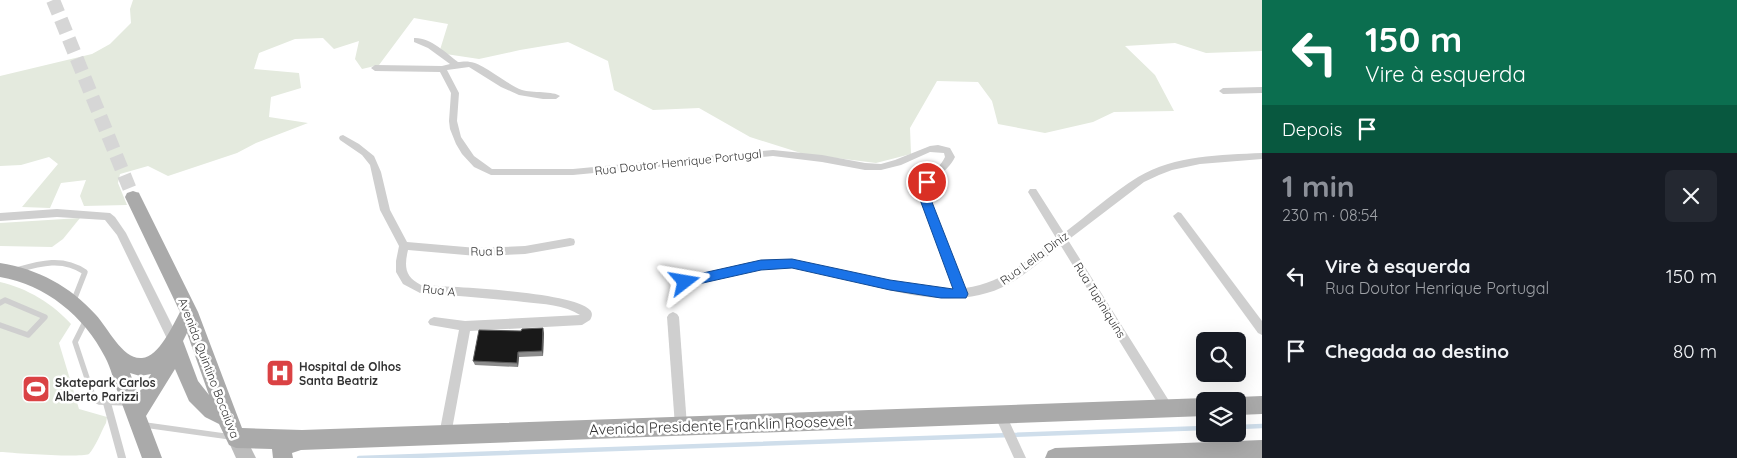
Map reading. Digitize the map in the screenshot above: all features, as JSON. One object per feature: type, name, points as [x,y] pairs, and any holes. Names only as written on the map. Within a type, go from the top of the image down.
[{"type":"main road","name":"Avenida Quintino Bocaiúva","points":[[133,197],[189,312],[226,417],[246,458]]},
{"type":"main road","points":[[6,271],[55,288],[73,302],[112,352],[123,362],[131,366],[144,367],[155,364],[165,357],[176,344]]},
{"type":"main road","points":[[136,414],[176,344],[189,312]]},
{"type":"main road","points":[[176,344],[192,389],[201,403],[209,410],[226,417]]},
{"type":"main road","points":[[112,352],[152,458]]},
{"type":"main road","points":[[1246,406],[1262,405]]},
{"type":"main road","name":"Avenida Presidente Franklin Roosevelt","points":[[236,438],[302,440],[681,426],[1004,422],[1196,407]]},
{"type":"main road","points":[[283,458],[281,451],[283,446],[290,442],[302,440]]},
{"type":"main road","points":[[1055,458],[1185,456],[1262,450]]},
{"type":"street","points":[[417,40],[432,46],[456,65]]},
{"type":"street","points":[[375,68],[442,69],[465,64],[476,66],[517,93],[532,96],[556,96]]},
{"type":"street","name":"Rua Doutor Henrique Portugal","points":[[442,69],[455,94],[456,106],[453,123],[459,138],[473,161],[482,169],[491,172],[573,172],[773,152],[881,167],[914,156],[926,148],[947,150],[950,157],[949,162],[927,182],[924,189],[924,197],[962,294]]},
{"type":"street","points":[[1223,91],[1262,90]]},
{"type":"street","points":[[343,138],[364,150],[376,165],[383,204],[404,246]]},
{"type":"street","name":"Rua Leila Diniz","points":[[685,282],[761,265],[792,263],[890,285],[941,293],[962,294],[997,285],[1013,276],[1141,180],[1159,169],[1181,163],[1262,156]]},
{"type":"street","name":"Rua Tupiniquins","points":[[1033,192],[1167,408]]},
{"type":"street","points":[[0,217],[57,213],[107,216],[121,233],[176,344]]},
{"type":"street","points":[[1178,216],[1262,330]]},
{"type":"street","name":"Rua B","points":[[404,246],[477,252],[525,250],[570,242]]},
{"type":"street","name":"Rua A","points":[[404,246],[399,263],[400,273],[411,285],[420,289],[550,300],[574,305],[584,310],[586,317],[582,320],[570,321],[465,326]]},
{"type":"street","points":[[673,317],[681,426]]},
{"type":"street","points":[[434,322],[465,326],[444,435]]},
{"type":"street","points":[[107,403],[122,458]]},
{"type":"street","points":[[1004,422],[1020,458]]},
{"type":"lane","points":[[6,271],[57,262],[79,267],[85,272],[73,302]]},
{"type":"lane","points":[[0,303],[6,300],[45,317],[28,335],[0,325]]},
{"type":"lane","points":[[87,318],[77,336],[76,348],[94,399],[136,414],[236,438]]},
{"type":"shaded area","points":[[133,0],[1262,0],[1262,51],[1206,53],[1175,43],[1125,46],[1155,75],[1174,111],[1114,112],[1093,122],[1045,133],[998,124],[992,101],[978,82],[937,81],[910,128],[911,154],[876,163],[804,154],[750,137],[699,108],[653,110],[614,90],[608,61],[568,42],[479,59],[439,53],[448,24],[414,18],[379,65],[362,69],[355,59],[359,41],[334,49],[323,38],[295,39],[259,53],[254,69],[299,73],[301,88],[271,97],[269,117],[308,123],[256,143],[237,153],[168,176],[148,166],[120,174],[118,183],[127,205],[84,206],[80,196],[86,180],[61,183],[50,208],[22,207],[58,164],[49,157],[21,165],[0,166],[0,76],[92,54],[110,44],[131,23],[130,9]]},
{"type":"shaded area","points":[[80,218],[63,239],[52,247],[0,246],[0,223]]},
{"type":"shaded area","name":"Skatepark Carlos Alberto Parizzi","points":[[0,282],[20,288],[39,298],[71,324],[59,343],[79,409],[107,417],[106,423],[89,454],[60,455],[0,452]]},
{"type":"building","points":[[543,328],[542,351],[518,352],[517,363],[473,361],[479,330],[521,331],[522,329]]},
{"type":"waterway","points":[[1246,427],[1262,426]]},
{"type":"waterway","points":[[359,458],[1196,428]]},
{"type":"tunnel","points":[[53,0],[133,197]]},
{"type":"place","name":"Hospital de Olhos Santa Beatriz","points":[[280,373]]},
{"type":"place","name":"Skatepark Carlos Alberto Parizzi","points":[[36,389]]},
{"type":"route","points":[[685,282],[761,265],[792,263],[890,285],[941,293],[962,294],[924,197],[924,189],[927,182]]}]
